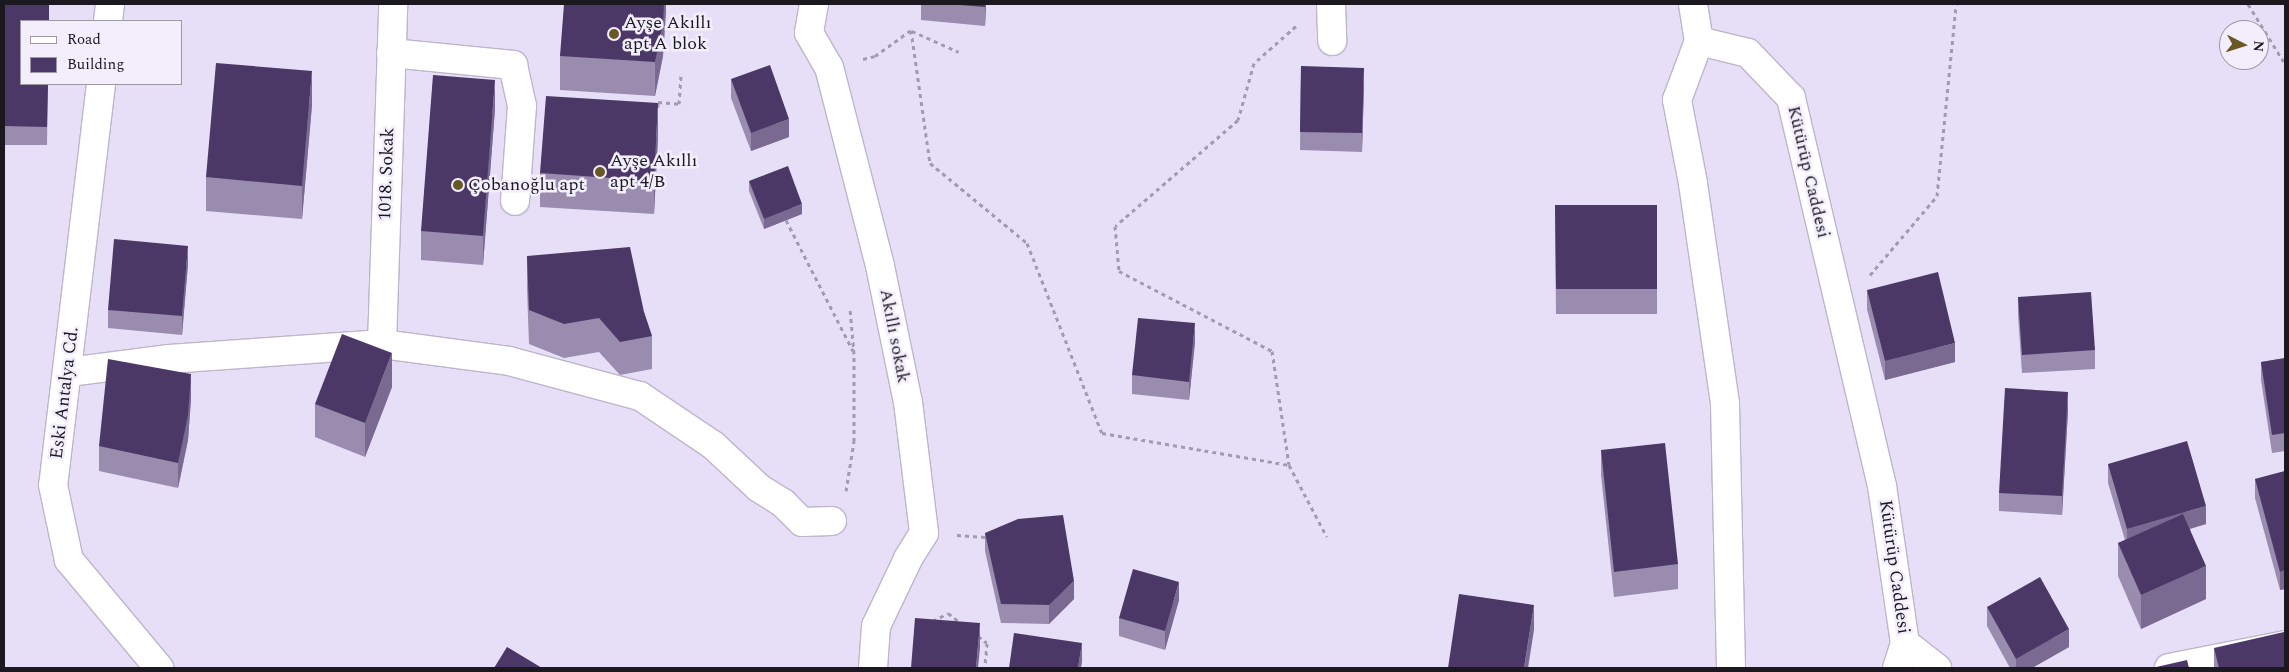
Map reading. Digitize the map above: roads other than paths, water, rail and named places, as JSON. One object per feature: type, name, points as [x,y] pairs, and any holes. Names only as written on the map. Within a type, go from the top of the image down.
[{"type":"street","points":[[108,20],[110,4]]},
{"type":"street","name":"1018. Sokak","points":[[382,344],[393,4]]},
{"type":"street","name":"Akıllı sokak","points":[[814,4],[809,34],[829,67],[882,276],[908,402],[924,534],[908,559],[876,626],[873,668]]},
{"type":"street","points":[[1331,4],[1332,41]]},
{"type":"street","points":[[1694,4],[1699,41],[1677,100],[1693,183],[1725,403],[1731,668]]},
{"type":"street","name":"Kütürüp Caddesi","points":[[1699,41],[1748,53],[1791,98],[1882,486],[1905,643],[1937,668]]},
{"type":"street","points":[[391,54],[513,65],[522,106],[515,201]]},
{"type":"street","name":"Eski Antalya Cd.","points":[[101,85],[69,372],[53,485],[69,560],[159,668]]},
{"type":"street","points":[[69,372],[169,359],[382,344],[509,361],[640,396],[713,445],[759,488],[783,503],[802,522],[832,521]]},
{"type":"street","points":[[1897,668],[1905,643]]},
{"type":"street","points":[[2169,668],[2285,645]]},
{"type":"place","name":"Ayşe Akıllı apt A blok","points":[[614,34]]},
{"type":"place","name":"Ayşe Akıllı apt 4/B","points":[[600,172]]},
{"type":"place","name":"Çobanoğlu apt","points":[[458,185]]}]
